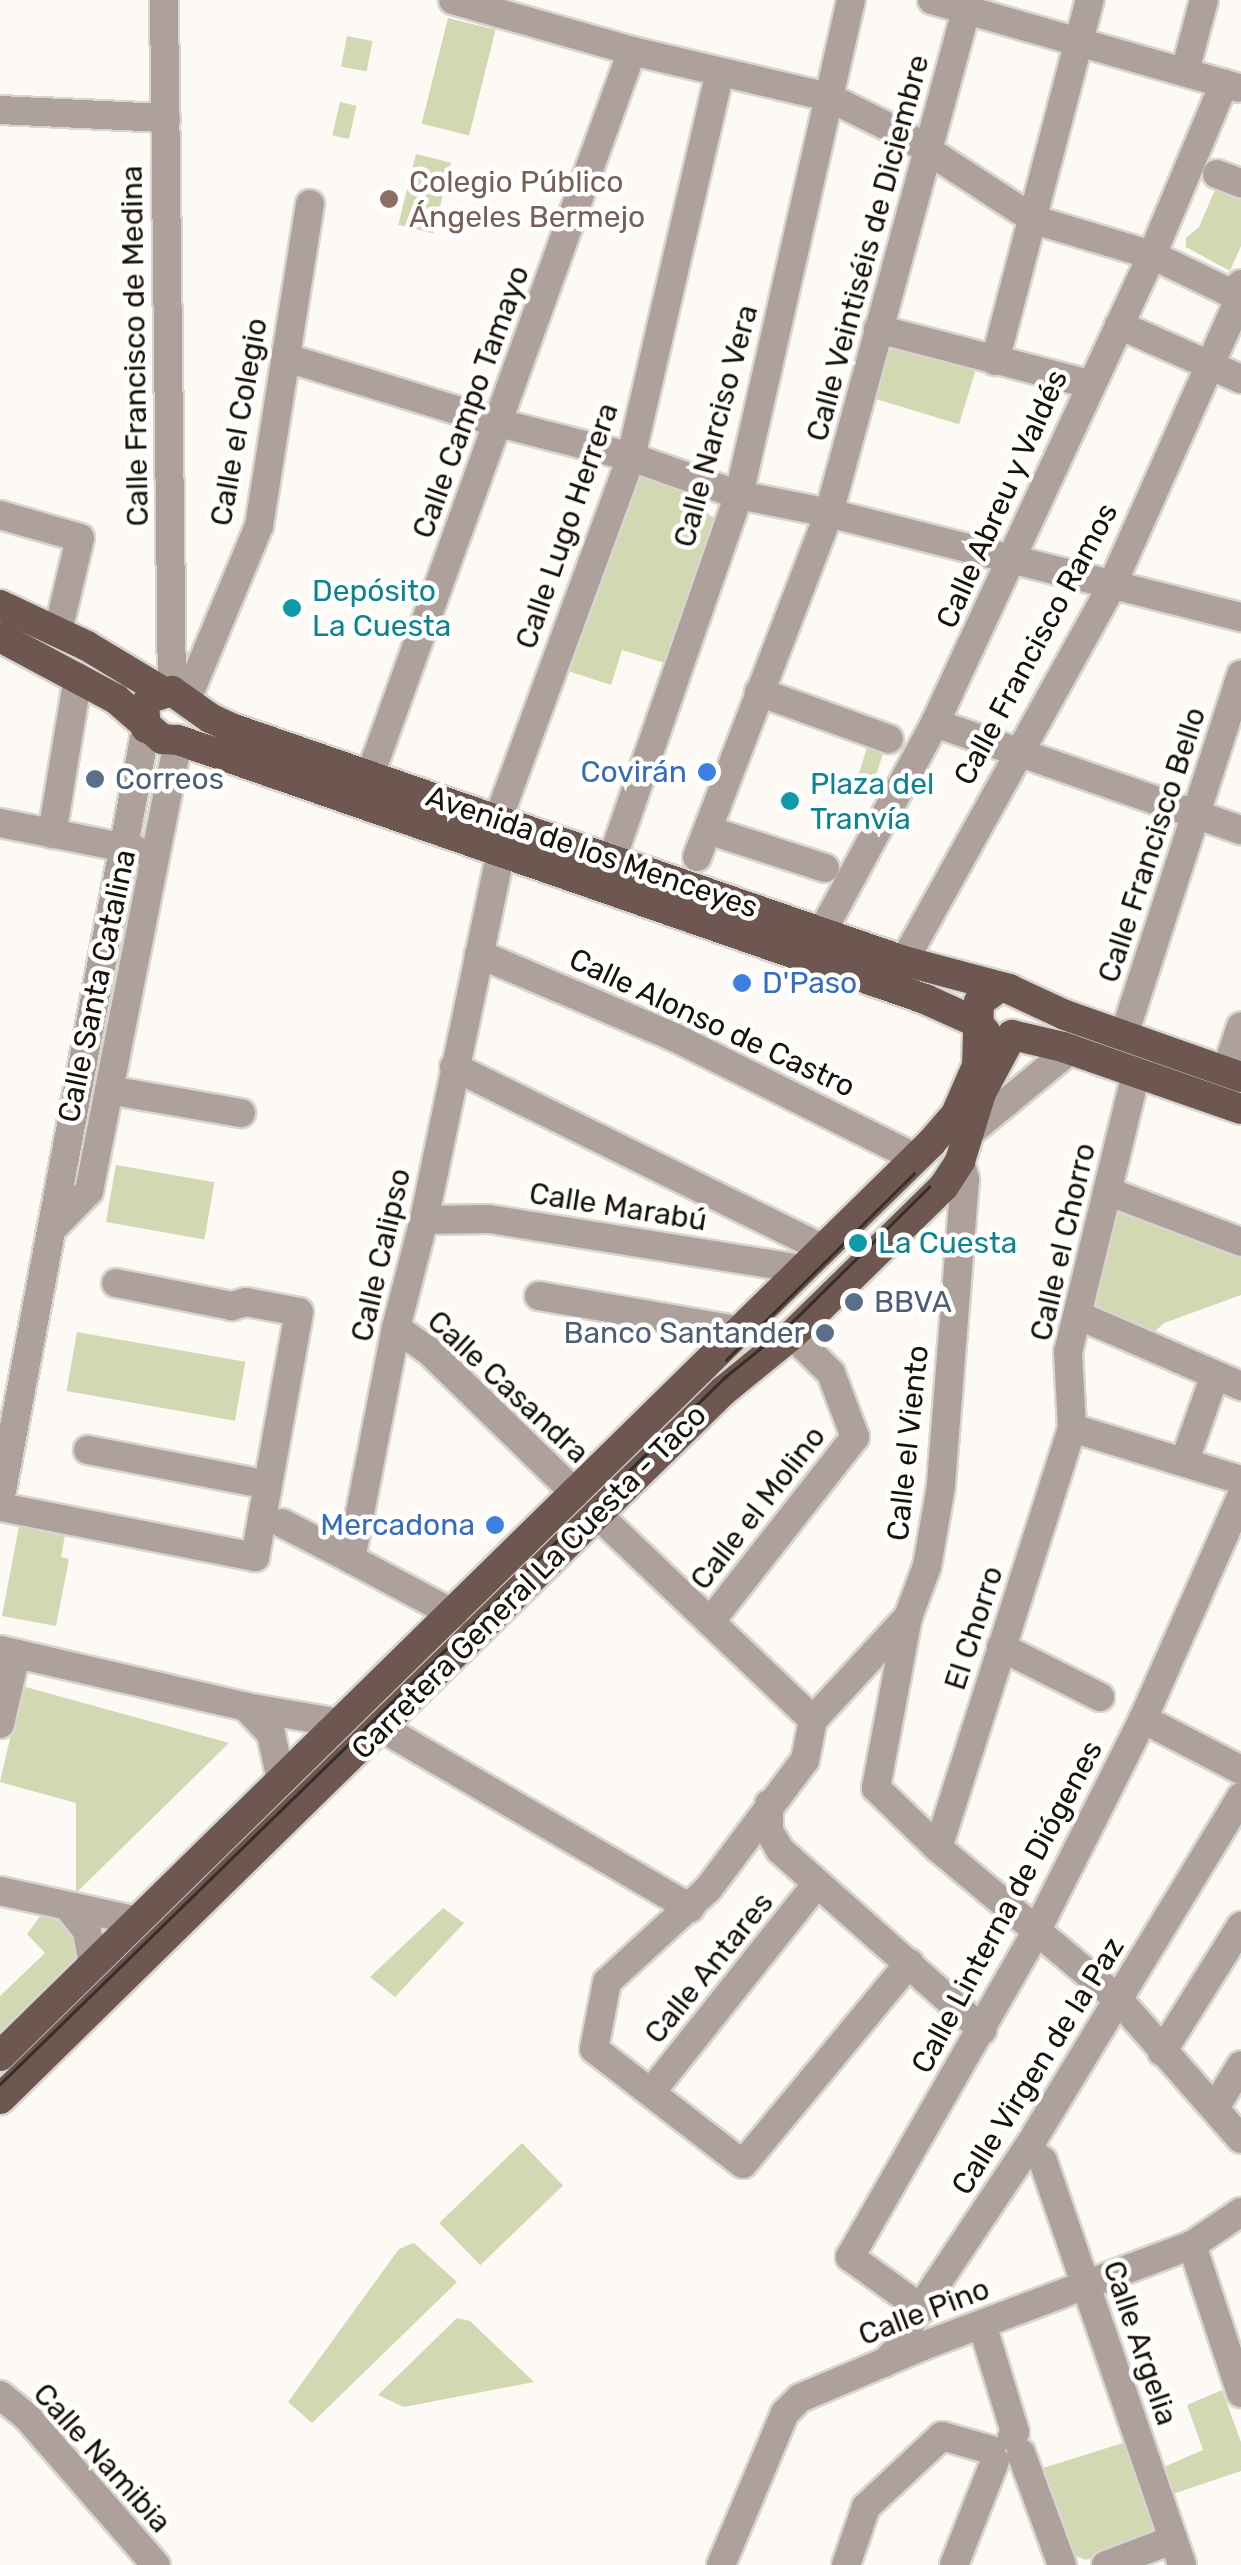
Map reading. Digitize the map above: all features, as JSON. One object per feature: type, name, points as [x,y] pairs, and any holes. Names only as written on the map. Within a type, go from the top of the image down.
[{"type":"main road","name":"Avenida de los Menceyes","points":[[0,604],[58,631],[234,729],[904,960],[1009,992],[1233,1074]]},
{"type":"main road","points":[[0,638],[116,698],[146,728],[162,739],[178,740],[192,720],[178,696],[144,707],[146,728]]},
{"type":"main road","name":"Avenida de los Menceyes","points":[[178,740],[925,999],[978,1023]]},
{"type":"main road","points":[[1012,1036],[1026,1017],[1009,992],[978,1002],[978,1023],[990,1035],[1071,1049],[1241,1108]]},
{"type":"main road","name":"Carretera General La Cuesta - Taco","points":[[0,2056],[924,1151],[956,1114],[969,1088],[977,1066],[978,1023]]},
{"type":"main road","name":"Carretera General La Cuesta - Taco","points":[[0,2099],[723,1391],[792,1335],[944,1186],[964,1147],[981,1093],[1012,1036]]},
{"type":"main road","points":[[924,1151],[964,1147]]},
{"type":"street","name":"Calle Francisco de Medina","points":[[164,0],[178,696]]},
{"type":"street","points":[[453,0],[632,51],[828,97],[929,151],[1035,220],[1152,255],[1240,298],[1241,284]]},
{"type":"street","name":"Calle Narciso Vera","points":[[612,859],[739,495],[851,0]]},
{"type":"street","points":[[932,0],[968,5],[1078,44],[1233,86]]},
{"type":"street","points":[[995,361],[1090,0]]},
{"type":"street","points":[[1184,71],[1204,0]]},
{"type":"street","name":"Calle Veintiséis de Diciembre","points":[[697,857],[830,513],[968,5]]},
{"type":"street","name":"Calle Campo Tamayo","points":[[370,775],[632,51]]},
{"type":"street","name":"Calle Lugo Herrera","points":[[498,819],[631,457],[720,72]]},
{"type":"street","name":"Calle Abreu y Valdés","points":[[822,932],[935,723],[1090,384],[1233,86]]},
{"type":"street","points":[[0,110],[166,118]]},
{"type":"street","name":"Calle el Colegio","points":[[178,696],[258,526],[310,204]]},
{"type":"street","name":"Calle Francisco Ramos","points":[[904,960],[1112,585],[1240,298]]},
{"type":"street","points":[[1120,324],[1241,379]]},
{"type":"street","points":[[878,329],[1090,384]]},
{"type":"street","points":[[284,357],[499,423],[631,457],[739,495],[830,513],[1241,617]]},
{"type":"street","points":[[0,515],[80,538],[58,631]]},
{"type":"street","name":"Calle Francisco Bello","points":[[1124,1035],[1241,675]]},
{"type":"street","points":[[52,834],[78,677]]},
{"type":"street","points":[[759,692],[889,739]]},
{"type":"street","points":[[935,723],[1241,830]]},
{"type":"street","name":"Calle Santa Catalina","points":[[0,1504],[51,1231],[68,1192],[122,847],[146,728]]},
{"type":"street","name":"Calle Santa Catalina","points":[[68,1192],[88,1190],[178,740]]},
{"type":"street","points":[[0,823],[158,855]]},
{"type":"street","points":[[708,830],[825,868]]},
{"type":"street","name":"Calle Calipso","points":[[351,1559],[396,1328],[424,1220],[501,853]]},
{"type":"street","name":"Calle Alonso de Castro","points":[[479,954],[924,1151]]},
{"type":"street","points":[[1233,1074],[1241,1026]]},
{"type":"street","points":[[964,1147],[1071,1049]]},
{"type":"street","points":[[454,1067],[812,1258]]},
{"type":"street","name":"Calle el Chorro","points":[[1072,1428],[1068,1352],[1080,1316],[1136,1072]]},
{"type":"street","points":[[109,1090],[241,1113]]},
{"type":"street","name":"Calle el Viento","points":[[938,1848],[876,1788],[908,1617],[927,1566],[941,1486],[966,1179],[964,1147]]},
{"type":"street","points":[[1107,1191],[1241,1242]]},
{"type":"street","name":"Calle Marabú","points":[[424,1220],[489,1219],[812,1258]]},
{"type":"street","points":[[0,1504],[255,1557],[299,1312],[246,1302],[232,1306],[116,1283]]},
{"type":"street","points":[[539,1296],[741,1331]]},
{"type":"street","points":[[1080,1316],[1228,1381],[1184,1460]]},
{"type":"street","name":"Calle Casandra","points":[[396,1328],[428,1350],[576,1494]]},
{"type":"street","name":"Calle el Molino","points":[[710,1622],[855,1437],[831,1373],[792,1335]]},
{"type":"street","points":[[1072,1428],[1241,1480]]},
{"type":"street","name":"El Chorro","points":[[938,1848],[1072,1428]]},
{"type":"street","points":[[88,1450],[268,1485]]},
{"type":"street","name":"Calle Linterna de Diógenes","points":[[922,2310],[850,2257],[1038,1930],[1143,1718],[1241,1498]]},
{"type":"street","points":[[598,1516],[813,1720]]},
{"type":"street","points":[[282,1524],[454,1614]]},
{"type":"street","points":[[908,1617],[813,1720],[805,1760],[690,1908],[607,1982],[594,2049],[743,2164],[909,1963]]},
{"type":"street","points":[[1001,1647],[1100,1697]]},
{"type":"street","points":[[0,1724],[8,1652],[246,1707],[340,1723]]},
{"type":"street","points":[[246,1707],[271,1734],[281,1780]]},
{"type":"street","points":[[1143,1718],[1241,1770]]},
{"type":"street","points":[[382,1728],[690,1908]]},
{"type":"street","name":"Calle Virgen de la Paz","points":[[884,2364],[900,2346],[1027,2150],[1241,1797]]},
{"type":"street","points":[[769,1804],[769,1832],[780,1850],[983,2030]]},
{"type":"street","points":[[738,1848],[780,1850]]},
{"type":"street","points":[[938,1848],[1118,1999],[1241,2138]]},
{"type":"street","name":"Calle Antares","points":[[652,2091],[816,1885]]},
{"type":"street","points":[[0,1890],[138,1920]]},
{"type":"street","points":[[69,1908],[87,1931],[93,1964]]},
{"type":"street","points":[[1162,2052],[1241,1926]]},
{"type":"street","points":[[1215,2108],[1241,2065]]},
{"type":"street","name":"Calle Argelia","points":[[1027,2150],[1042,2161],[1177,2553]]},
{"type":"street","name":"Calle Pino","points":[[721,2565],[785,2413],[817,2387],[1192,2245],[1241,2212]]},
{"type":"street","points":[[1192,2245],[1238,2365],[1241,2393]]},
{"type":"street","points":[[954,2565],[1014,2432],[982,2324]]},
{"type":"street","name":"Calle Namibia","points":[[0,2395],[28,2418],[156,2565]]},
{"type":"street","points":[[846,2565],[866,2507],[942,2436],[1005,2450]]},
{"type":"street","points":[[1005,2450],[1062,2565]]},
{"type":"street","points":[[1106,2565],[1177,2553]]},
{"type":"green space","points":[[448,18],[496,30],[469,136],[422,124]]},
{"type":"green space","points":[[347,36],[373,41],[367,71],[341,66]]},
{"type":"green space","points":[[340,102],[357,106],[349,139],[332,135]]},
{"type":"green space","points":[[416,154],[451,163],[433,234],[398,225]]},
{"type":"green space","points":[[1222,187],[1241,188],[1241,246],[1230,271],[1186,247],[1186,238],[1199,227],[1214,192]]},
{"type":"green space","points":[[888,342],[976,369],[959,424],[871,397]]},
{"type":"green space","points":[[637,471],[697,494],[709,515],[718,520],[665,663],[622,650],[611,685],[565,670]]},
{"type":"green space","points":[[868,744],[884,749],[869,798],[853,793]]},
{"type":"green space","points":[[116,1165],[214,1182],[204,1239],[106,1222]]},
{"type":"green space","points":[[1119,1211],[1241,1255],[1241,1295],[1164,1323],[1150,1336],[1093,1309]]},
{"type":"green space","points":[[77,1332],[245,1362],[235,1421],[67,1391]]},
{"type":"green space","points":[[19,1526],[65,1535],[61,1557],[69,1559],[56,1626],[2,1616]]},
{"type":"green space","points":[[22,1686],[229,1743],[76,1893],[76,1803],[0,1782]]},
{"type":"green space","points":[[443,1908],[464,1923],[395,1997],[370,1977]]},
{"type":"green space","points":[[41,1915],[67,1924],[78,1952],[74,1963],[0,2035],[0,1996],[45,1953],[27,1934]]},
{"type":"green space","points":[[522,2143],[563,2185],[480,2265],[439,2223]]},
{"type":"green space","points":[[414,2243],[457,2282],[312,2423],[288,2402],[399,2249]]},
{"type":"green space","points":[[457,2318],[470,2321],[534,2382],[404,2407],[378,2395]]},
{"type":"green space","points":[[1222,2390],[1241,2442],[1241,2471],[1167,2496],[1159,2469],[1203,2450],[1187,2405]]},
{"type":"green space","points":[[1129,2441],[1158,2522],[1156,2536],[1086,2560],[1074,2555],[1040,2469]]},
{"type":"tram line","points":[[726,1360],[914,1173]]},
{"type":"tram line","points":[[0,2084],[725,1377],[789,1325],[929,1187]]},
{"type":"place","name":"Colegio Público Ángeles Bermejo","points":[[389,199]]},
{"type":"place","name":"Depósito La Cuesta","points":[[292,608]]},
{"type":"place","name":"Covirán","points":[[707,772]]},
{"type":"place","name":"Correos","points":[[95,779]]},
{"type":"place","name":"Plaza del Tranvía","points":[[790,801]]},
{"type":"place","name":"D'Paso","points":[[742,983]]},
{"type":"place","name":"La Cuesta","points":[[858,1243]]},
{"type":"place","name":"BBVA","points":[[854,1302]]},
{"type":"place","name":"Banco Santander","points":[[825,1333]]},
{"type":"place","name":"Mercadona","points":[[495,1525]]}]
